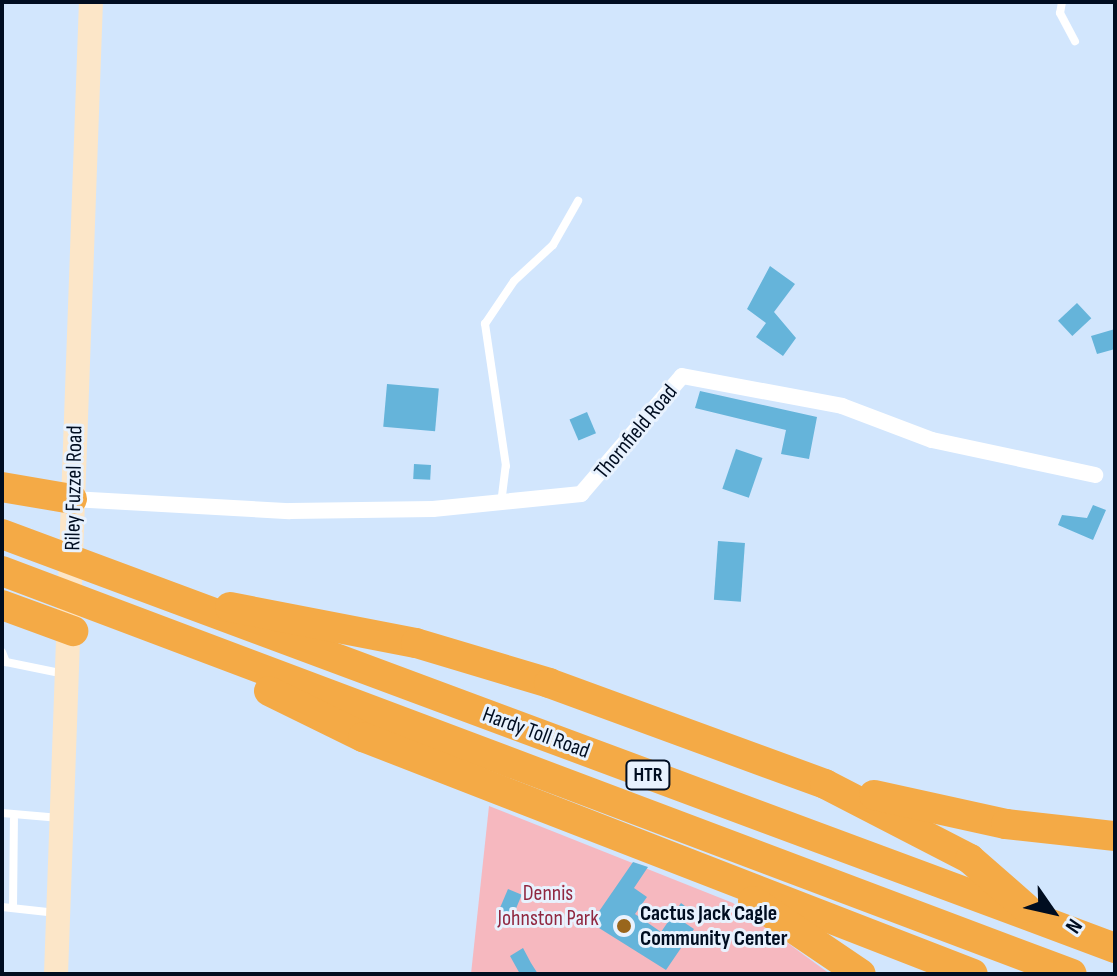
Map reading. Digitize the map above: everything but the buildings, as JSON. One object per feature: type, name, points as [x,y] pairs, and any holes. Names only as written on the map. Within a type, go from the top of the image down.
[{"type":"highway","points":[[2,487],[72,499]]},
{"type":"highway","name":"Hardy Toll Road","points":[[2,534],[1115,948]]},
{"type":"highway","name":"Hardy Toll Road","points":[[2,571],[1072,974]]},
{"type":"highway","points":[[170,597],[296,616],[416,643],[636,713],[825,784],[970,859],[1085,974]]},
{"type":"highway","points":[[2,605],[73,631]]},
{"type":"highway","points":[[196,645],[363,737],[694,866],[810,920],[973,974]]},
{"type":"highway","points":[[825,784],[1006,824],[1115,836]]},
{"type":"highway","points":[[810,920],[861,974]]},
{"type":"main road","name":"Riley Fuzzel Road","points":[[56,974],[61,817],[73,631],[72,499],[91,2]]},
{"type":"street","name":"Thornfield Road","points":[[72,499],[290,511],[501,505],[581,494],[682,376],[842,406],[932,440],[1095,475]]},
{"type":"lane","points":[[1062,2],[1075,41]]},
{"type":"lane","points":[[501,505],[506,466],[485,324],[514,281],[559,237],[578,201]]},
{"type":"lane","points":[[2,652],[6,662],[70,675]]},
{"type":"lane","points":[[2,813],[14,819],[61,817]]},
{"type":"lane","points":[[13,908],[14,819]]},
{"type":"lane","points":[[2,907],[58,914]]},
{"type":"green space","name":"Dennis Johnston Park","points":[[489,806],[733,903],[830,974],[471,974]]},
{"type":"place","name":"Cactus Jack Cagle Community Center","points":[[624,926]]}]
